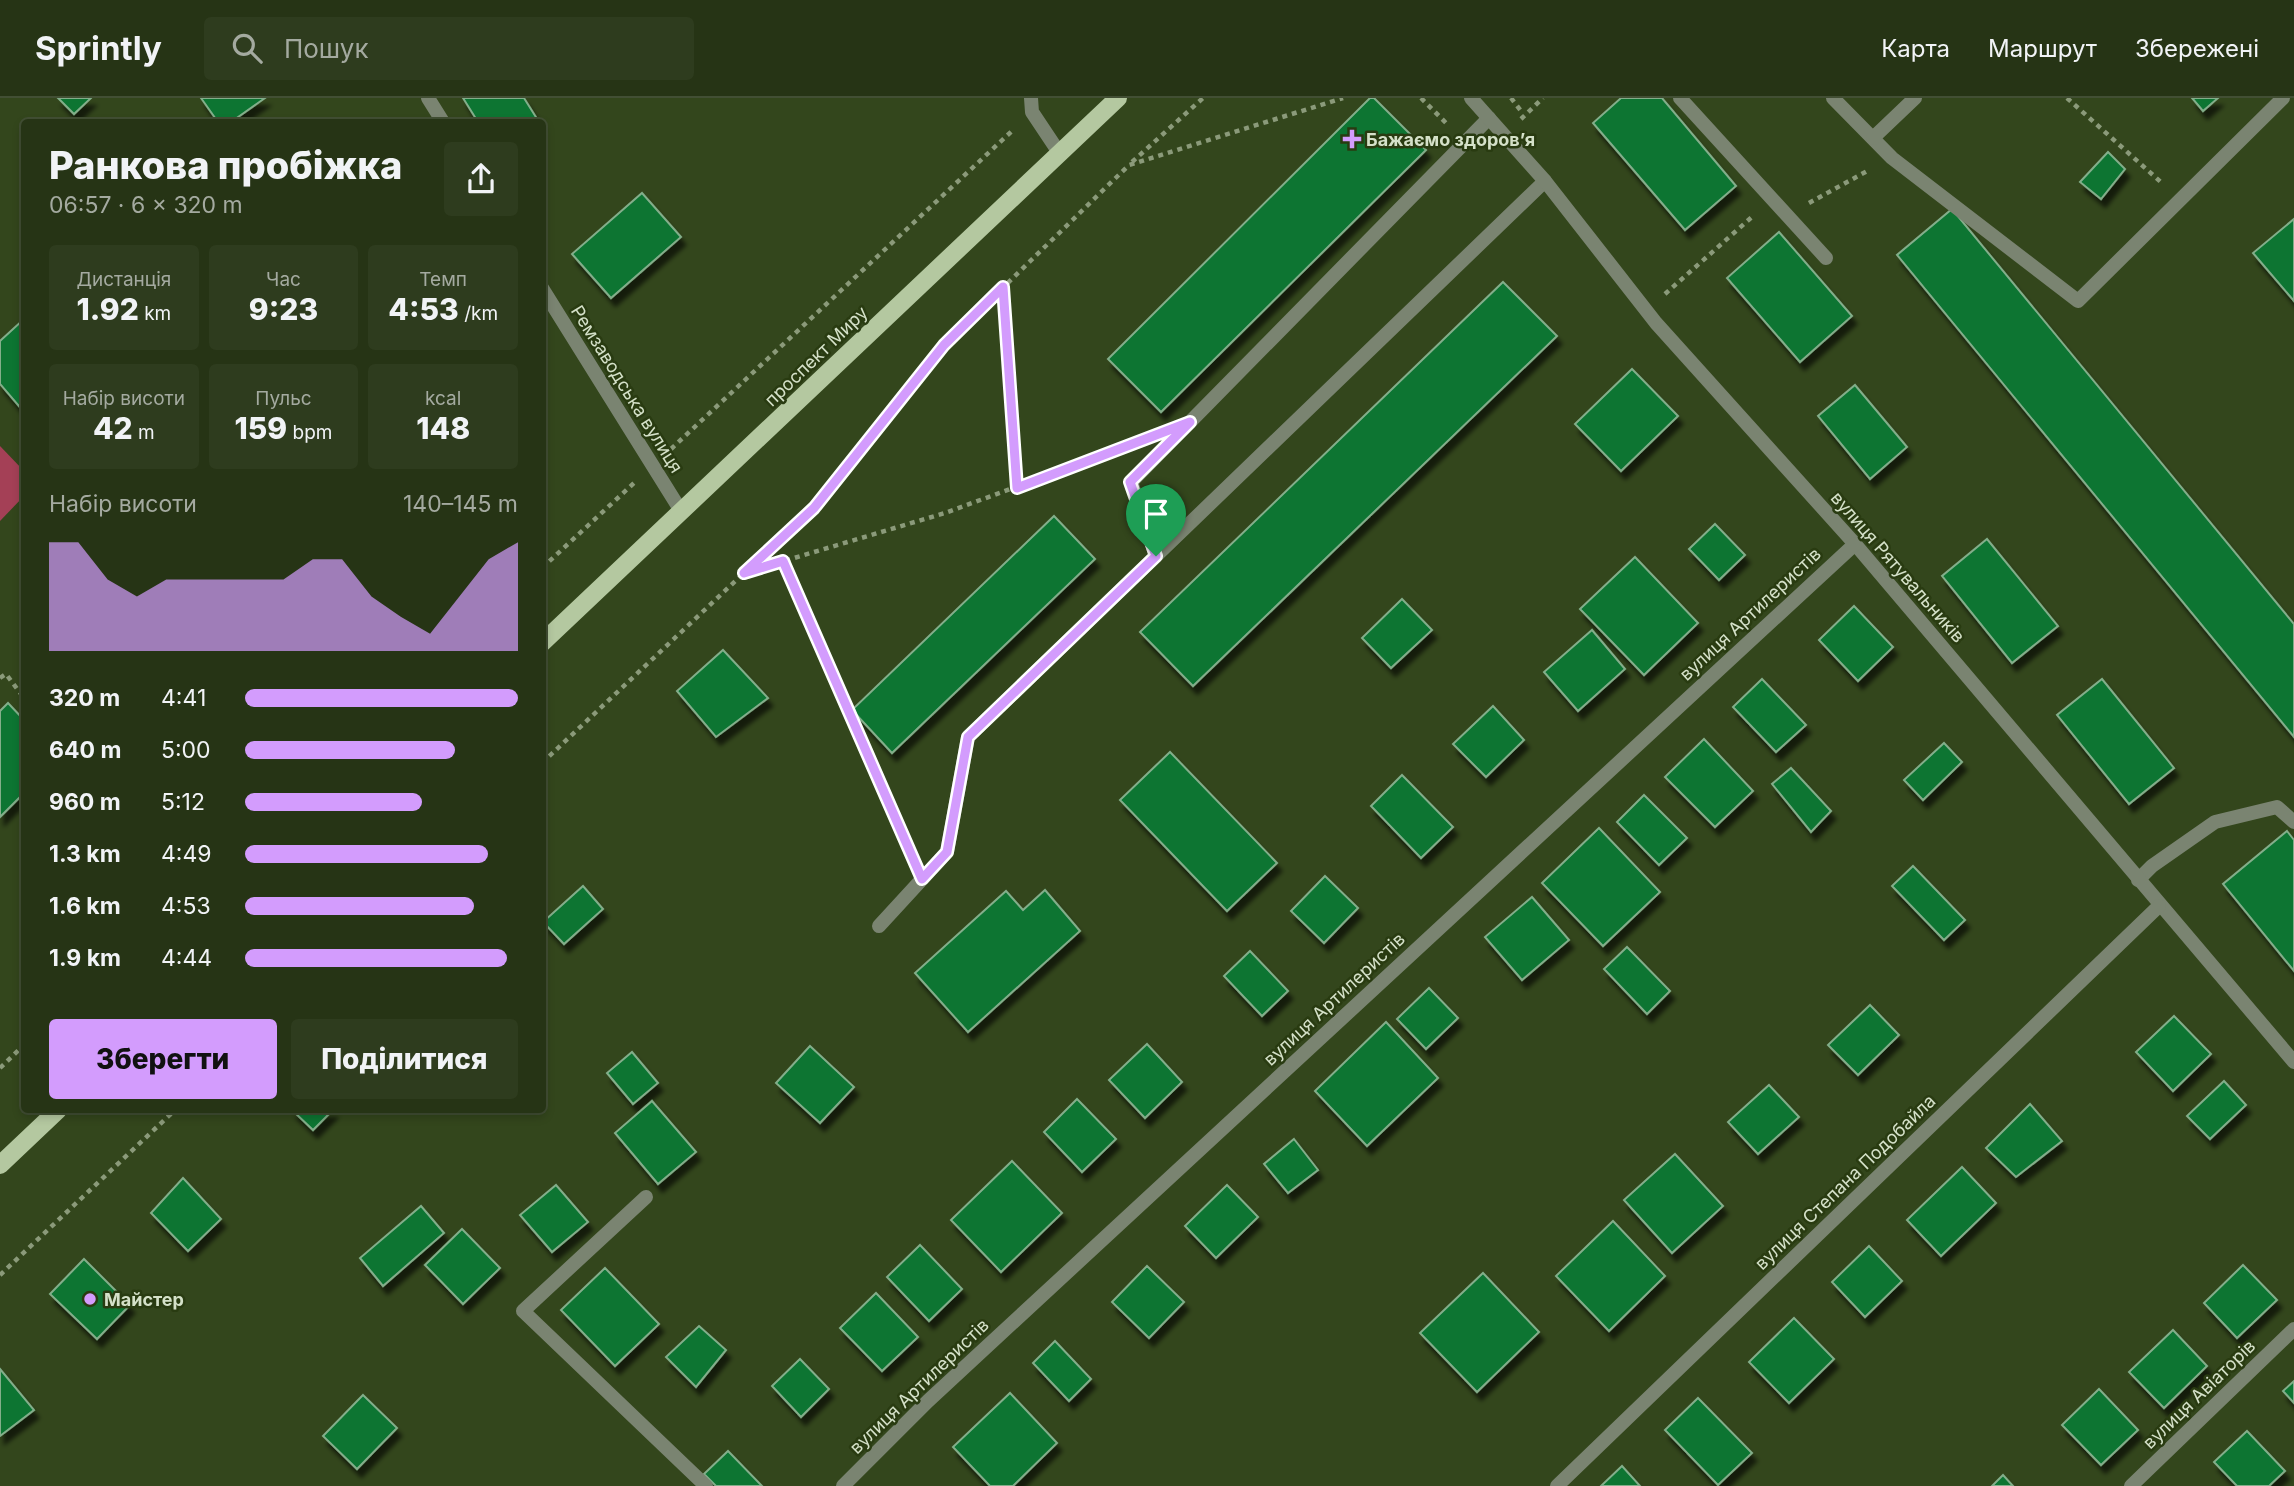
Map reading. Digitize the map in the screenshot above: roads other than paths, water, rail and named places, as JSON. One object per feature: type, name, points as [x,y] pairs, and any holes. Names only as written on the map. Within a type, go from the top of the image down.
[{"type":"main road","name":"проспект Миру","points":[[546,639],[1118,98]]},
{"type":"main road","points":[[0,1165],[55,1113]]},
{"type":"street","points":[[428,98],[441,119]]},
{"type":"street","name":"вулиця Рятувальників","points":[[1471,98],[1545,181],[1646,311],[1854,544],[2294,1062]]},
{"type":"street","points":[[1680,98],[1826,258]]},
{"type":"street","points":[[1833,98],[1892,158],[2078,301],[2283,98]]},
{"type":"street","points":[[1873,138],[1915,98]]},
{"type":"street","points":[[1031,105],[1060,154]]},
{"type":"street","points":[[1156,556],[1130,482],[1489,118]]},
{"type":"street","points":[[879,926],[947,852],[968,737],[1545,181]]},
{"type":"street","name":"Ремзаводська вулиця","points":[[546,295],[651,467],[681,511]]},
{"type":"street","name":"вулиця Артилеристів","points":[[843,1486],[958,1373],[1854,544]]},
{"type":"street","points":[[2138,880],[2152,866],[2215,822],[2277,807],[2294,822]]},
{"type":"street","name":"вулиця Степана Подобайла","points":[[1557,1486],[2159,906]]},
{"type":"street","points":[[646,1197],[523,1311],[706,1486]]},
{"type":"street","name":"вулиця Авіаторів","points":[[2131,1486],[2294,1329]]},
{"type":"place","name":"Бажаємо здоров’я","points":[[1352,139]]},
{"type":"place","name":"Майстер","points":[[90,1299]]}]
